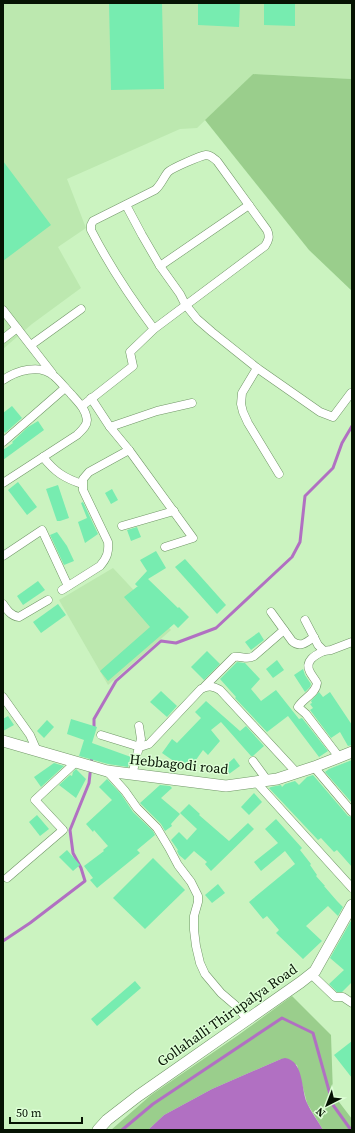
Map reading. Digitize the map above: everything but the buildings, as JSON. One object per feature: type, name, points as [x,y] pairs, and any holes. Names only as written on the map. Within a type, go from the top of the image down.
[{"type":"street","points":[[82,406],[133,366],[130,352],[154,328],[265,246],[268,242],[269,238],[267,230],[212,156],[205,155],[171,170],[166,174],[157,188],[93,221],[91,225],[91,230],[113,269],[137,306],[154,328]]},
{"type":"street","points":[[126,205],[142,236],[185,304],[197,319],[212,332],[257,368],[320,412],[333,417],[351,393]]},
{"type":"street","points":[[160,266],[249,205]]},
{"type":"street","points":[[31,346],[82,309]]},
{"type":"street","points":[[3,310],[54,375],[82,406],[86,413],[87,421],[84,429],[3,483]]},
{"type":"street","points":[[3,338],[17,328]]},
{"type":"street","points":[[257,368],[242,393],[241,404],[248,423],[279,474]]},
{"type":"street","points":[[3,380],[20,372],[35,369],[54,375]]},
{"type":"street","points":[[3,442],[65,388]]},
{"type":"street","points":[[91,398],[110,427],[129,450],[193,538],[165,547]]},
{"type":"street","points":[[110,427],[157,411],[192,403]]},
{"type":"street","points":[[3,556],[42,530],[65,588],[100,566],[105,561],[109,549],[108,542],[83,490],[82,484],[89,472],[129,450]]},
{"type":"street","points":[[43,457],[58,473],[72,481],[82,484]]},
{"type":"street","points":[[122,526],[174,511]]},
{"type":"street","points":[[3,604],[11,614],[15,617],[19,617],[48,600]]},
{"type":"street","points":[[272,612],[292,641],[297,644],[304,644],[314,637]]},
{"type":"street","points":[[305,620],[320,648],[324,650],[328,651],[352,642]]},
{"type":"street","points":[[101,736],[140,747],[149,744],[201,689],[234,657],[237,656],[248,658],[254,656],[284,630]]},
{"type":"street","points":[[324,650],[310,659],[309,663],[309,669],[318,683],[316,690],[301,702],[298,707],[306,714],[339,757]]},
{"type":"street","points":[[205,686],[210,686],[220,690],[296,772]]},
{"type":"street","points":[[3,697],[30,735],[37,751]]},
{"type":"street","points":[[132,775],[140,747],[140,726]]},
{"type":"street","name":"Hebbagodi road","points":[[3,741],[107,771],[226,786],[277,778],[314,767],[352,752]]},
{"type":"street","points":[[253,762],[262,781],[352,888]]},
{"type":"street","points":[[7,878],[63,830],[35,800],[86,765]]},
{"type":"street","points":[[314,767],[352,812]]},
{"type":"street","points":[[107,771],[125,791],[137,808],[157,828],[178,865],[191,882],[198,896],[194,916],[194,930],[200,963],[205,974],[248,1020]]},
{"type":"street","name":"Gollahalli Thirupalya Road","points":[[98,1130],[138,1096],[312,974],[352,906]]},
{"type":"street","points":[[312,974],[335,997],[343,997],[352,1003]]},
{"type":"shaded area","points":[[3,3],[352,3],[352,79],[253,74],[197,128],[180,129],[67,179],[86,228],[58,247],[81,288],[32,324],[3,349]]},
{"type":"shaded area","points":[[253,74],[352,79],[352,291],[309,250],[205,120]]},
{"type":"shaded area","points":[[113,568],[171,630],[108,685],[59,600]]},
{"type":"shaded area","points":[[292,996],[331,1035],[333,1094],[352,1119],[352,1130],[323,1130],[307,1103],[297,1065],[281,1059],[212,1089],[164,1115],[148,1130],[111,1130],[151,1095]]},
{"type":"shaded area","points":[[285,1058],[296,1064],[301,1076],[307,1103],[323,1130],[148,1130],[164,1115],[212,1089]]},
{"type":"waterway","points":[[94,728],[94,719],[116,681],[161,641],[176,643],[216,628],[292,557],[300,542],[305,496],[333,468],[342,443],[352,426]]},
{"type":"waterway","points":[[3,941],[30,923],[85,881],[81,868],[73,853],[70,830],[89,783],[92,756]]},
{"type":"waterway","points":[[122,1130],[153,1104],[282,1018],[313,1033],[333,1105],[351,1130]]}]
